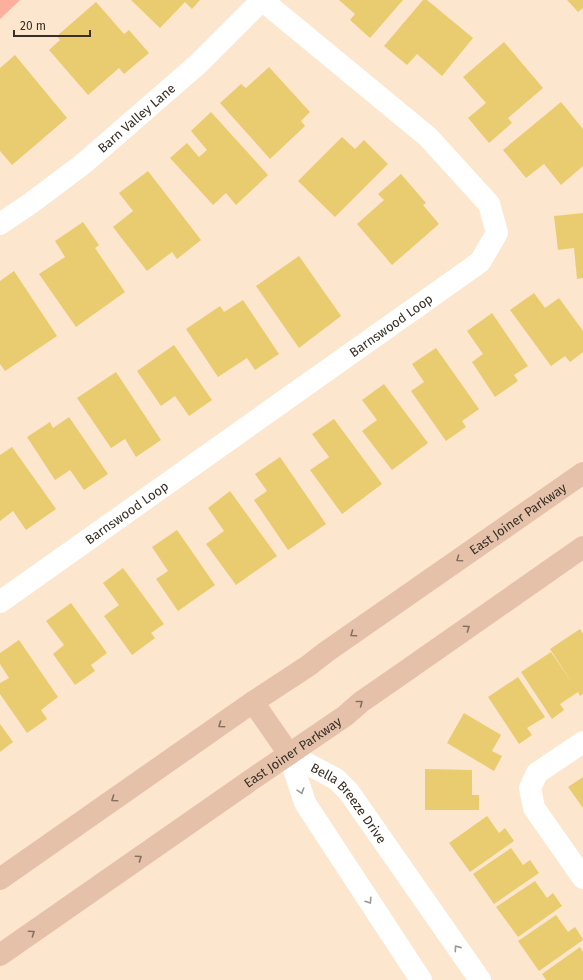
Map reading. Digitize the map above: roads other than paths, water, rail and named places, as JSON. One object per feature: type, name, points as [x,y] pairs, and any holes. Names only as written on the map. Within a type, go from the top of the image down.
[{"type":"main road","name":"East Joiner Parkway","points":[[0,878],[253,702],[308,666],[583,473]]},
{"type":"main road","name":"East Joiner Parkway","points":[[0,955],[345,716],[361,702],[583,547]]},
{"type":"main road","points":[[253,702],[289,754]]},
{"type":"street","name":"Barn Valley Lane","points":[[0,224],[83,164],[198,64],[262,0]]},
{"type":"street","name":"Barnswood Loop","points":[[0,602],[480,262],[497,233],[489,204],[428,137],[262,0]]},
{"type":"street","points":[[583,742],[537,774],[530,788],[534,808],[583,878]]},
{"type":"street","name":"Bella Breeze Drive","points":[[289,754],[305,803],[421,980]]},
{"type":"street","name":"Bella Breeze Drive","points":[[289,754],[336,779],[349,792],[480,980]]}]
